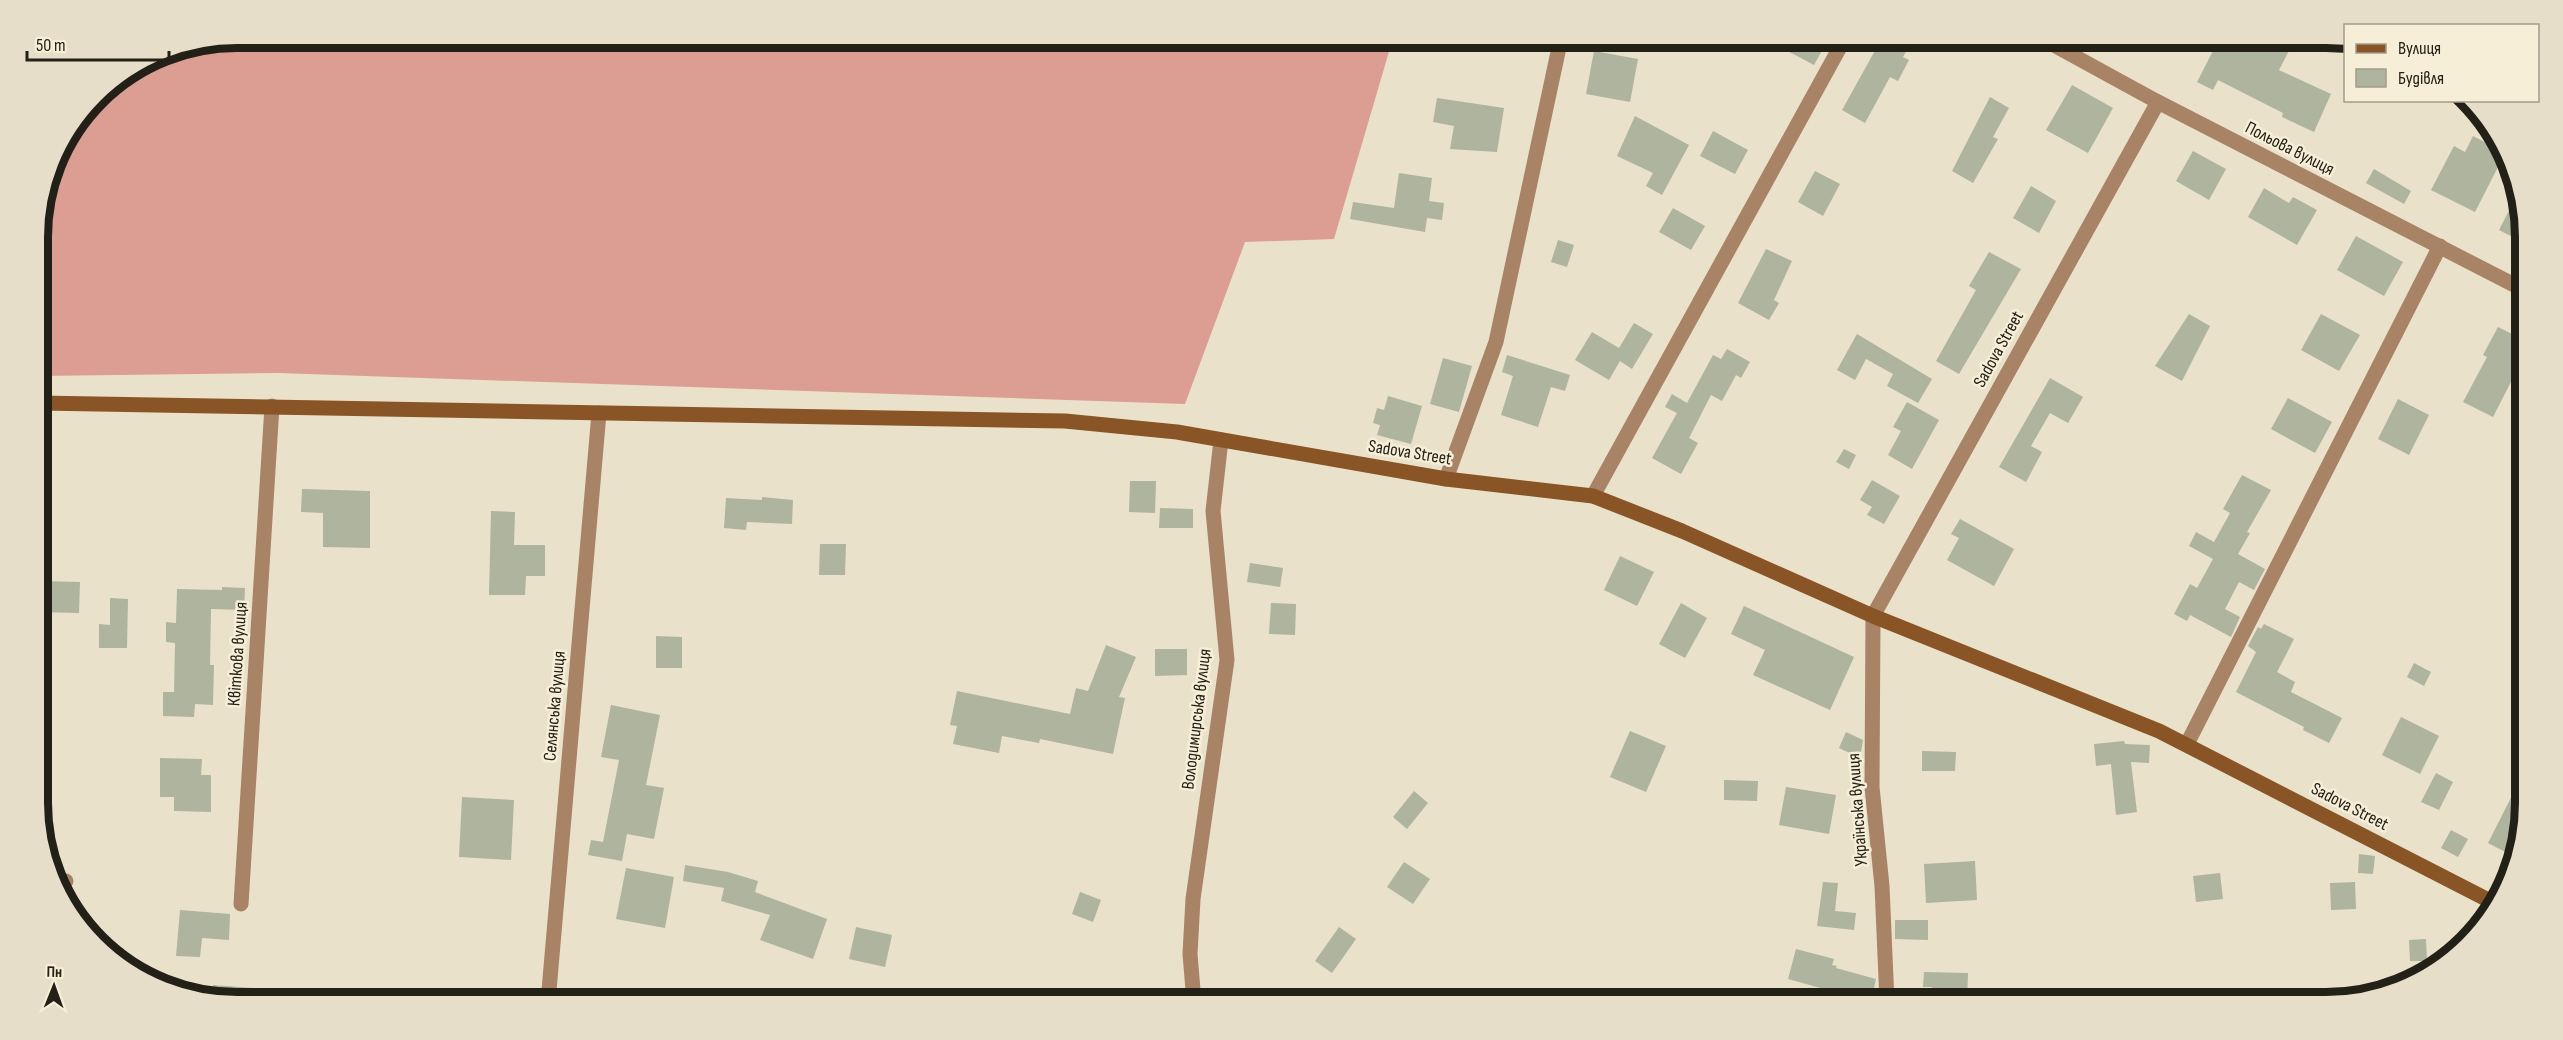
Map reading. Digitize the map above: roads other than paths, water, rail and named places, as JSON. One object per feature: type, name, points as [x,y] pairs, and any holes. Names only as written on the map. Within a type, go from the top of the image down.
[{"type":"street","points":[[1446,479],[1496,342],[1559,48]]},
{"type":"street","points":[[1593,496],[1839,48]]},
{"type":"street","name":"Польова вулиця","points":[[2059,48],[2158,102],[2515,285]]},
{"type":"street","name":"Sadova Street","points":[[1873,616],[2158,102]]},
{"type":"street","points":[[2187,744],[2440,246]]},
{"type":"street","name":"Sadova Street","points":[[48,403],[1065,421],[1177,432],[1446,479],[1593,496],[1682,531],[1873,616],[2187,744],[2489,900]]},
{"type":"street","name":"Квіткова вулиця","points":[[241,904],[272,406]]},
{"type":"street","name":"Селянська вулиця","points":[[549,992],[599,412]]},
{"type":"street","name":"Володимирська вулиця","points":[[1193,992],[1190,954],[1193,899],[1227,660],[1213,511],[1221,440]]},
{"type":"street","name":"Українська вулиця","points":[[1873,616],[1872,787],[1882,886],[1887,992]]}]
